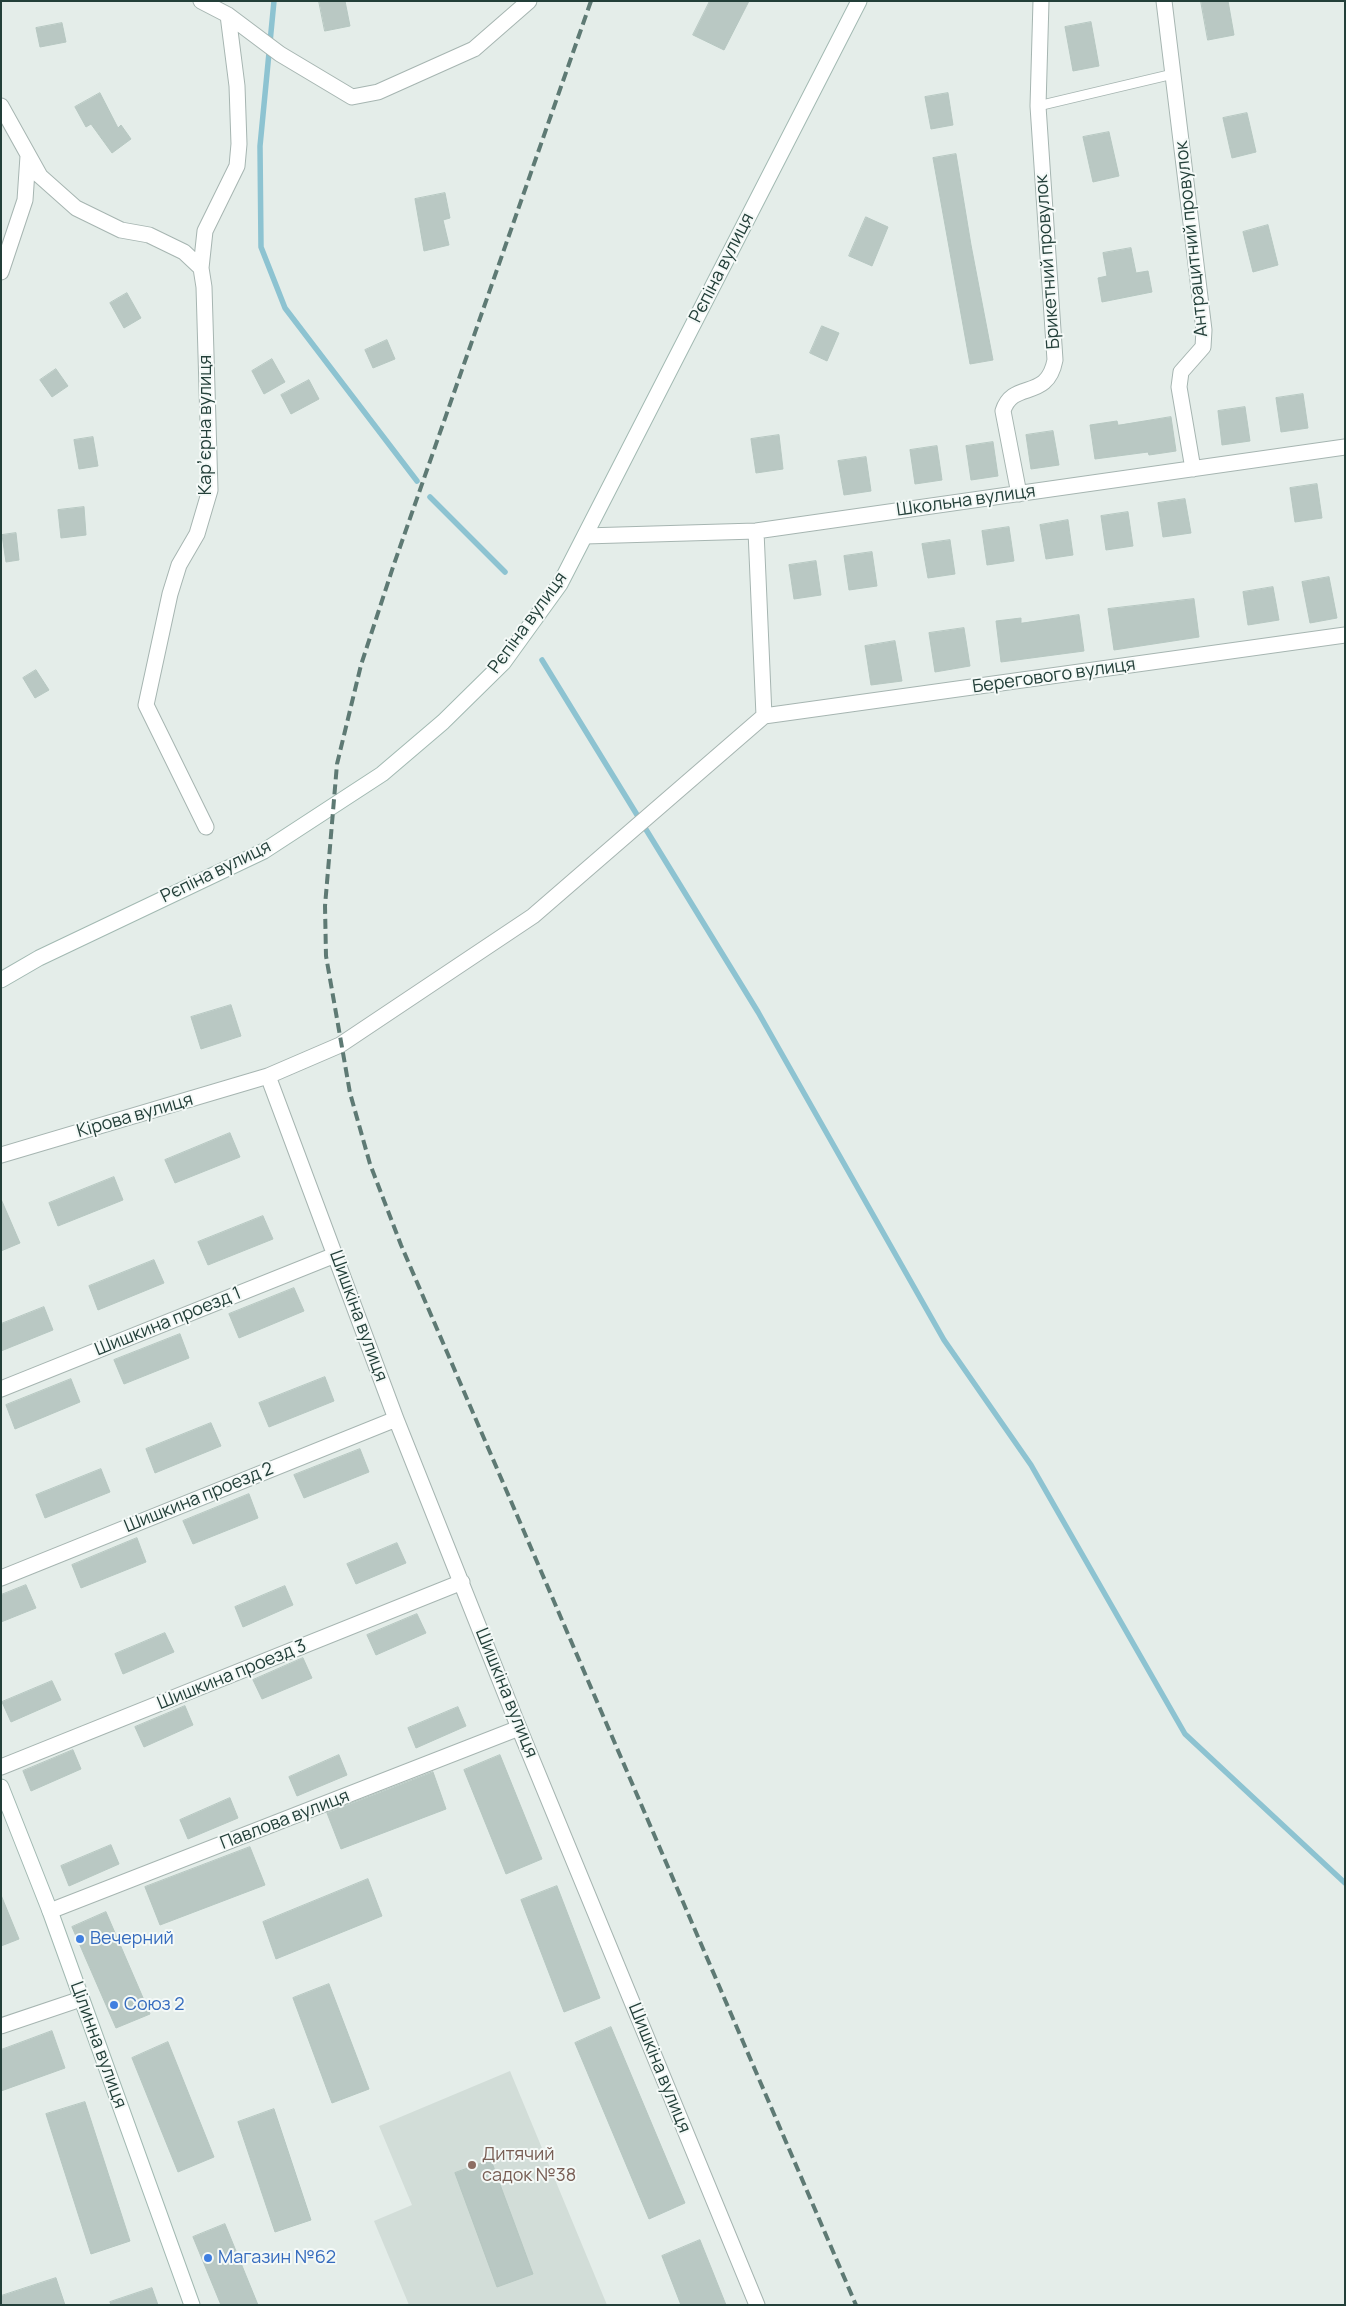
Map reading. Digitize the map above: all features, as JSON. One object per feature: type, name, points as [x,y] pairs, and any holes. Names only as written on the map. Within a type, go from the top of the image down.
[{"type":"street","points":[[201,1],[228,15],[280,54],[352,97],[378,92],[474,49],[529,1]]},
{"type":"street","name":"Рєпіна вулиця","points":[[1,980],[39,958],[264,851],[382,774],[443,722],[503,664],[560,584],[860,1]]},
{"type":"street","name":"Брикетний провулок","points":[[1019,494],[1003,411],[1006,402],[1015,395],[1046,382],[1053,372],[1055,360],[1038,106],[1041,1]]},
{"type":"street","name":"Антрацитний провулок","points":[[1164,1],[1204,330],[1203,347],[1181,372],[1179,387],[1193,469]]},
{"type":"street","name":"Карʼєрна вулиця","points":[[206,827],[146,705],[170,594],[179,565],[197,534],[210,490],[202,268],[205,231],[237,166],[239,144],[237,86],[228,15]]},
{"type":"street","points":[[1,106],[40,176],[76,208],[120,230],[149,235],[184,252],[202,268]]},
{"type":"street","points":[[1,272],[25,200],[28,156]]},
{"type":"street","name":"Школьна вулиця","points":[[585,536],[756,531],[1345,447]]},
{"type":"street","points":[[756,531],[764,716]]},
{"type":"street","name":"Берегового вулиця","points":[[764,716],[1345,635]]},
{"type":"street","name":"Кірова вулиця","points":[[1,1155],[268,1076],[340,1045],[533,916],[764,716]]},
{"type":"street","name":"Шишкіна вулиця","points":[[268,1076],[396,1419],[519,1728],[757,2305]]},
{"type":"street","name":"Шишкина проезд 1","points":[[1,1389],[335,1255]]},
{"type":"street","name":"Шишкина проезд 2","points":[[1,1578],[396,1419]]},
{"type":"street","name":"Шишкина проезд 3","points":[[1,1768],[462,1582]]},
{"type":"street","name":"Павлова вулиця","points":[[50,1911],[519,1728]]},
{"type":"street","name":"Цілинна вулиця","points":[[1,1787],[50,1911],[192,2305]]},
{"type":"street","points":[[1,2026],[81,1998]]},
{"type":"lane","points":[[1038,106],[1173,74]]},
{"type":"shaded area","name":"Дитячий садок №38","points":[[510,2071],[607,2305],[409,2305],[374,2221],[412,2205],[379,2126]]},
{"type":"building","points":[[319,1],[345,1],[350,26],[325,31]]},
{"type":"building","points":[[710,1],[749,1],[724,50],[693,35]]},
{"type":"building","points":[[1201,1],[1228,1],[1234,35],[1208,40]]},
{"type":"building","points":[[1091,22],[1099,66],[1073,71],[1065,27]]},
{"type":"building","points":[[62,23],[66,42],[40,47],[36,28]]},
{"type":"building","points":[[100,93],[118,128],[121,125],[131,139],[112,153],[91,124],[86,127],[75,107]]},
{"type":"building","points":[[948,93],[953,125],[931,129],[925,97]]},
{"type":"building","points":[[1247,113],[1256,152],[1232,158],[1223,118]]},
{"type":"building","points":[[1109,132],[1119,176],[1093,182],[1083,137]]},
{"type":"building","points":[[956,154],[993,360],[970,364],[933,158]]},
{"type":"building","points":[[445,193],[450,218],[443,220],[449,245],[424,251],[415,199]]},
{"type":"building","points":[[866,217],[888,227],[872,266],[849,256]]},
{"type":"building","points":[[1268,225],[1278,265],[1253,272],[1243,232]]},
{"type":"building","points":[[1131,248],[1136,273],[1148,271],[1152,292],[1102,302],[1098,278],[1107,276],[1103,253]]},
{"type":"building","points":[[127,293],[141,318],[124,328],[110,303]]},
{"type":"building","points":[[822,326],[839,333],[827,361],[810,353]]},
{"type":"building","points":[[387,340],[395,359],[373,368],[365,350]]},
{"type":"building","points":[[272,359],[285,382],[264,394],[252,371]]},
{"type":"building","points":[[56,369],[68,386],[52,397],[40,380]]},
{"type":"building","points":[[309,380],[319,399],[291,414],[281,395]]},
{"type":"building","points":[[1303,394],[1308,428],[1281,432],[1276,398]]},
{"type":"building","points":[[1245,407],[1250,441],[1222,445],[1218,411]]},
{"type":"building","points":[[1171,417],[1176,451],[1149,455],[1148,452],[1095,459],[1090,425],[1117,421],[1118,425]]},
{"type":"building","points":[[1053,431],[1059,465],[1031,469],[1026,435]]},
{"type":"building","points":[[779,435],[783,469],[756,473],[751,439]]},
{"type":"building","points":[[93,437],[98,466],[79,469],[74,440]]},
{"type":"building","points":[[993,442],[998,476],[971,480],[966,446]]},
{"type":"building","points":[[937,446],[942,480],[915,484],[910,450]]},
{"type":"building","points":[[866,457],[871,491],[844,495],[838,461]]},
{"type":"building","points":[[1317,484],[1322,518],[1295,522],[1290,488]]},
{"type":"building","points":[[1185,499],[1191,533],[1163,537],[1158,503]]},
{"type":"building","points":[[84,507],[86,535],[61,538],[58,510]]},
{"type":"building","points":[[1128,512],[1133,546],[1106,550],[1101,516]]},
{"type":"building","points":[[1068,520],[1073,555],[1046,559],[1040,525]]},
{"type":"building","points":[[1009,527],[1014,561],[987,565],[982,531]]},
{"type":"building","points":[[16,533],[19,560],[6,562],[2,535]]},
{"type":"building","points":[[950,540],[955,574],[928,578],[922,544]]},
{"type":"building","points":[[872,552],[877,586],[849,590],[844,556]]},
{"type":"building","points":[[816,561],[821,595],[794,599],[789,565]]},
{"type":"building","points":[[1329,577],[1337,618],[1310,623],[1302,582]]},
{"type":"building","points":[[1273,587],[1279,620],[1248,625],[1243,592]]},
{"type":"building","points":[[1194,599],[1199,637],[1114,650],[1108,609]]},
{"type":"building","points":[[1079,615],[1084,651],[1001,662],[996,621],[1021,618],[1021,623]]},
{"type":"building","points":[[964,628],[970,666],[935,672],[929,633]]},
{"type":"building","points":[[895,641],[902,681],[871,685],[865,646]]},
{"type":"building","points":[[36,670],[49,690],[35,698],[23,678]]},
{"type":"building","points":[[231,1005],[241,1036],[201,1049],[191,1017]]},
{"type":"building","points":[[230,1133],[240,1157],[175,1183],[165,1160]]},
{"type":"building","points":[[114,1177],[123,1200],[58,1226],[49,1203]]},
{"type":"building","points":[[1,1199],[20,1243],[1,1251]]},
{"type":"building","points":[[263,1216],[273,1239],[208,1265],[198,1242]]},
{"type":"building","points":[[154,1260],[164,1283],[98,1310],[89,1286]]},
{"type":"building","points":[[294,1288],[304,1311],[239,1338],[229,1314]]},
{"type":"building","points":[[44,1307],[53,1330],[1,1351],[1,1324]]},
{"type":"building","points":[[180,1334],[189,1358],[124,1384],[114,1360]]},
{"type":"building","points":[[325,1377],[334,1401],[269,1427],[259,1403]]},
{"type":"building","points":[[71,1379],[80,1402],[15,1429],[6,1405]]},
{"type":"building","points":[[211,1423],[221,1446],[155,1473],[146,1449]]},
{"type":"building","points":[[360,1449],[369,1472],[304,1498],[294,1475]]},
{"type":"building","points":[[101,1469],[110,1492],[45,1518],[36,1495]]},
{"type":"building","points":[[249,1494],[258,1518],[193,1544],[183,1521]]},
{"type":"building","points":[[137,1538],[146,1562],[81,1588],[72,1565]]},
{"type":"building","points":[[397,1543],[406,1563],[356,1584],[347,1564]]},
{"type":"building","points":[[26,1585],[36,1608],[1,1622],[1,1595]]},
{"type":"building","points":[[285,1586],[293,1605],[243,1627],[235,1607]]},
{"type":"building","points":[[417,1614],[426,1633],[376,1655],[367,1635]]},
{"type":"building","points":[[165,1633],[174,1652],[123,1674],[115,1654]]},
{"type":"building","points":[[303,1658],[312,1678],[262,1699],[253,1680]]},
{"type":"building","points":[[52,1681],[61,1700],[11,1722],[2,1702]]},
{"type":"building","points":[[185,1706],[193,1725],[144,1747],[135,1727]]},
{"type":"building","points":[[458,1707],[466,1726],[416,1748],[408,1728]]},
{"type":"building","points":[[73,1750],[81,1769],[31,1791],[23,1771]]},
{"type":"building","points":[[339,1755],[347,1775],[297,1796],[289,1777]]},
{"type":"building","points":[[500,1755],[542,1859],[506,1874],[464,1770]]},
{"type":"building","points":[[433,1772],[446,1809],[341,1849],[327,1813]]},
{"type":"building","points":[[230,1798],[238,1818],[188,1839],[180,1820]]},
{"type":"building","points":[[111,1845],[119,1864],[69,1886],[61,1866]]},
{"type":"building","points":[[250,1847],[265,1885],[160,1925],[145,1887]]},
{"type":"building","points":[[368,1879],[382,1916],[276,1959],[263,1922]]},
{"type":"building","points":[[557,1886],[600,1998],[564,2012],[521,1900]]},
{"type":"building","points":[[1,1895],[19,1939],[1,1946]]},
{"type":"building","points":[[106,1912],[150,2014],[116,2028],[72,1927]]},
{"type":"building","points":[[329,1984],[369,2089],[332,2103],[293,1998]]},
{"type":"building","points":[[611,2027],[685,2203],[649,2219],[575,2043]]},
{"type":"building","points":[[52,2031],[65,2068],[1,2091],[1,2050]]},
{"type":"building","points":[[168,2042],[214,2157],[178,2172],[132,2058]]},
{"type":"building","points":[[85,2102],[130,2241],[91,2254],[46,2114]]},
{"type":"building","points":[[274,2109],[311,2220],[275,2232],[238,2122]]},
{"type":"building","name":"Дитячий садок №38","points":[[491,2160],[533,2274],[497,2287],[455,2173]]},
{"type":"building","points":[[225,2224],[258,2305],[221,2305],[193,2237]]},
{"type":"building","points":[[700,2240],[726,2305],[681,2305],[662,2256]]},
{"type":"building","points":[[56,2278],[65,2305],[1,2305],[1,2296]]},
{"type":"building","points":[[152,2288],[158,2305],[111,2305],[110,2302]]},
{"type":"waterway","points":[[274,1],[260,146],[261,247],[285,308],[417,481]]},
{"type":"waterway","points":[[430,497],[505,572]]},
{"type":"waterway","points":[[542,660],[758,1012],[944,1340],[1031,1465],[1185,1734],[1345,1883]]},
{"type":"railway","points":[[591,1],[393,567],[361,665],[337,764],[325,906],[326,956],[350,1093],[370,1164],[401,1245],[856,2305]]},
{"type":"place","name":"Вечерний","points":[[80,1939]]},
{"type":"place","name":"Союз 2","points":[[114,2005]]},
{"type":"place","name":"Дитячий садок №38","points":[[472,2165]]},
{"type":"place","name":"Магазин №62","points":[[208,2258]]}]
